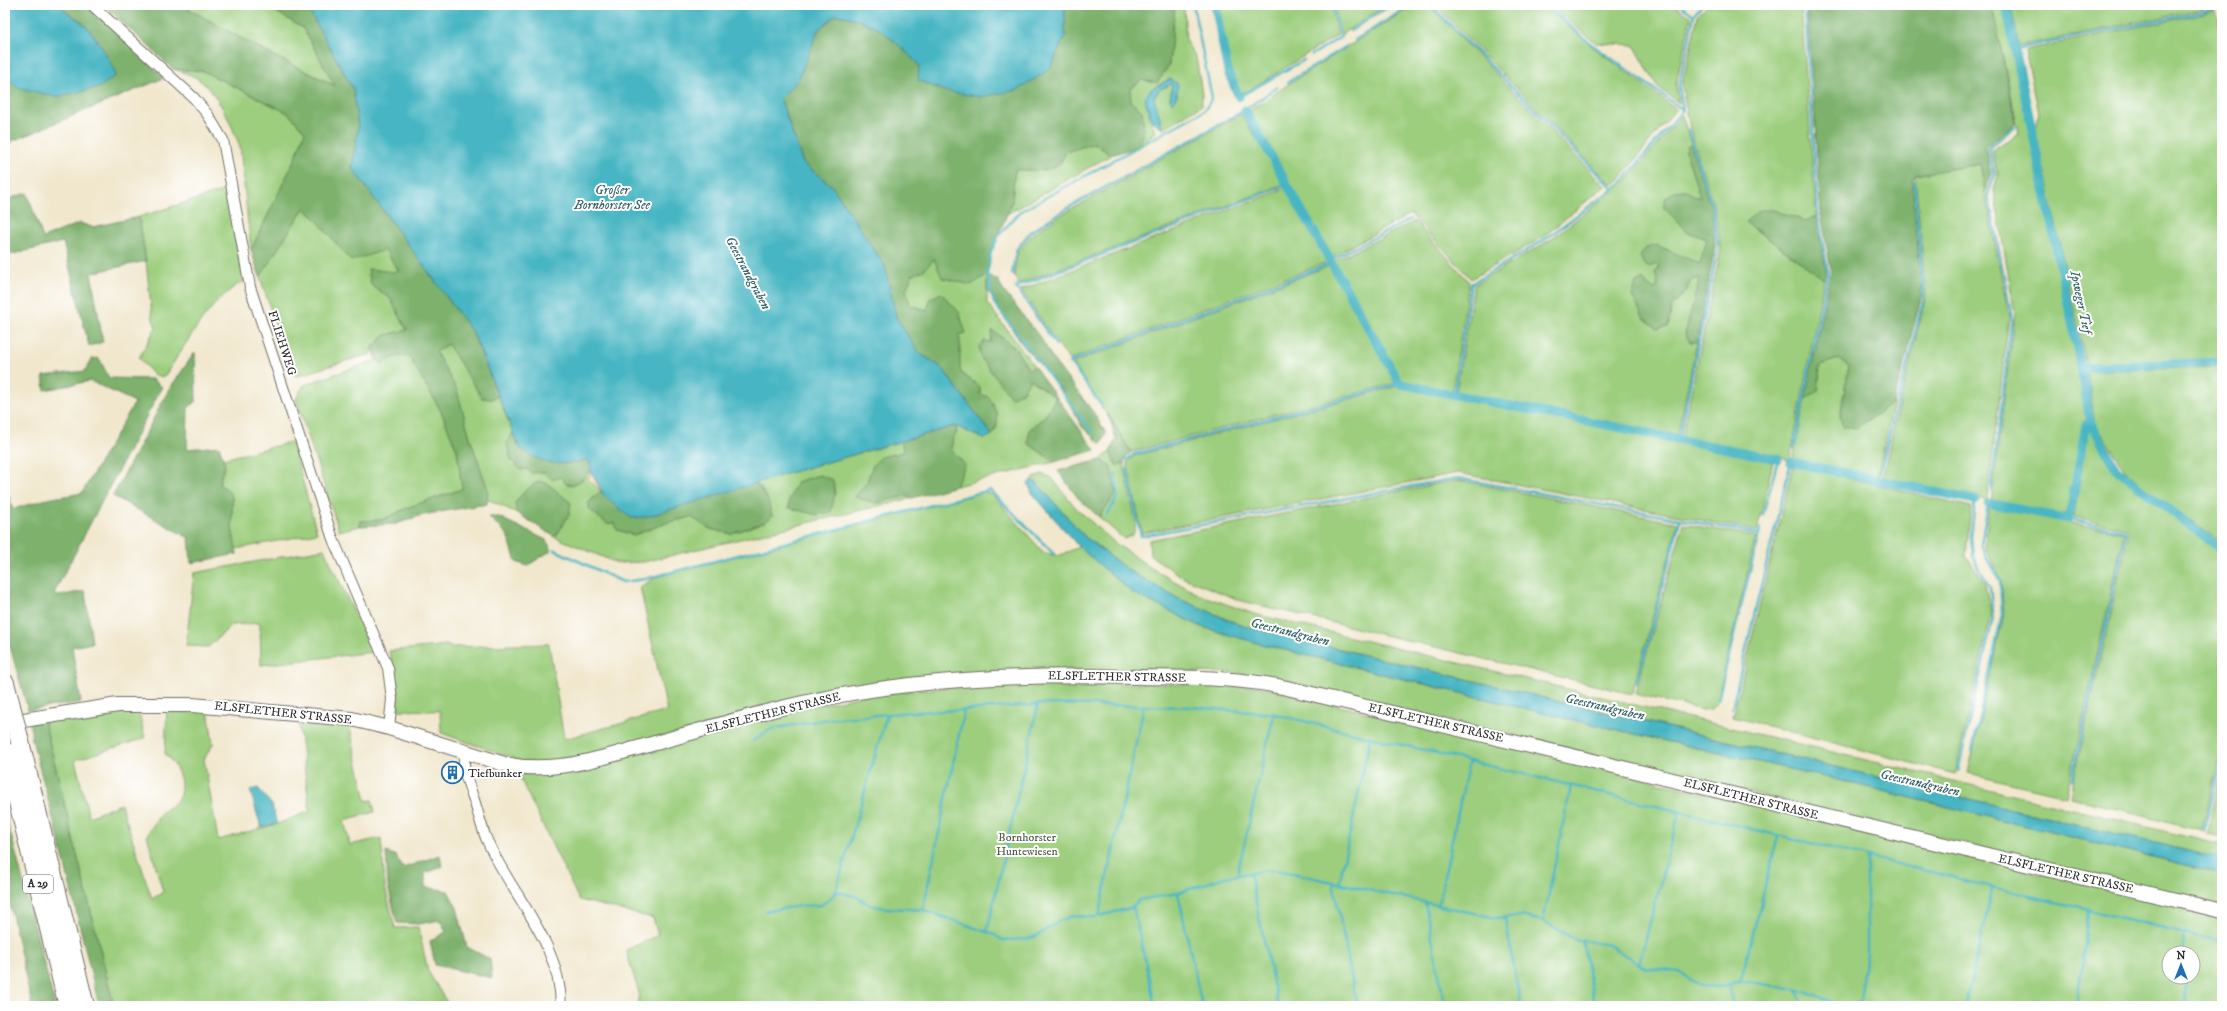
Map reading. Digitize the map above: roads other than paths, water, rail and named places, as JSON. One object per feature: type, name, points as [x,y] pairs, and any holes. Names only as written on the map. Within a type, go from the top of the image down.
[{"type":"highway","name":"A 29","points":[[5,683],[10,702],[13,745],[68,1006]]},
{"type":"highway","name":"A 29","points":[[13,745],[85,1006]]},
{"type":"main road","name":"ELSFLETHER STRASSE","points":[[5,723],[118,705],[172,704],[315,715],[352,720],[388,728],[465,753],[521,768],[556,768],[590,761],[817,700],[887,688],[1010,677],[1074,675],[1242,680],[1294,689],[2222,911]]},
{"type":"street","name":"FLIEHWEG","points":[[92,5],[194,98],[208,115],[223,140],[250,287],[333,539],[388,668],[392,699],[388,728]]},
{"type":"street","points":[[465,753],[464,762],[466,778],[486,838],[551,957],[560,992],[561,1006]]},
{"type":"water","points":[[5,5],[60,5],[85,25],[96,38],[106,53],[116,75],[100,87],[56,97],[17,87],[5,76]]},
{"type":"water","name":"Großer Bornhorster See","points":[[304,5],[1065,5],[1065,36],[1050,69],[1018,90],[981,97],[944,91],[918,80],[919,65],[892,39],[873,26],[862,21],[836,15],[818,30],[798,80],[780,98],[803,163],[832,186],[885,266],[896,317],[919,353],[941,367],[992,435],[984,439],[955,426],[796,471],[646,517],[631,518],[605,497],[591,472],[590,462],[586,460],[558,464],[551,463],[536,458],[519,447],[473,333],[352,168],[358,128],[353,89],[307,7]]},
{"type":"water","points":[[1170,79],[1178,84],[1177,95],[1173,104],[1170,99],[1172,84],[1160,89],[1154,98],[1163,129],[1151,120],[1145,99],[1150,90]]},
{"type":"water","points":[[1031,480],[1037,483],[1084,536],[1128,570],[1175,597],[1243,626],[2222,859],[2222,874],[1838,780],[1547,714],[1264,645],[1202,627],[1133,593],[1079,547],[1032,493],[1028,483]]},
{"type":"water","points":[[258,788],[272,805],[277,824],[261,827],[250,790]]},
{"type":"waterway","points":[[1092,432],[994,303],[987,275],[991,252],[999,235],[1021,211],[1205,110],[1212,98],[1193,5]]},
{"type":"waterway","points":[[1215,5],[1228,72],[1239,97]]},
{"type":"waterway","points":[[1312,55],[1341,37],[1333,5]]},
{"type":"waterway","points":[[1350,31],[1391,5]]},
{"type":"waterway","points":[[1355,40],[1411,5]]},
{"type":"waterway","points":[[1431,5],[1613,189]]},
{"type":"waterway","points":[[1546,5],[1590,43],[1683,110]]},
{"type":"waterway","points":[[1679,5],[1694,15]]},
{"type":"waterway","points":[[1454,394],[1471,284],[1544,240],[1622,182],[1683,110],[1679,86],[1694,15],[1702,5]]},
{"type":"waterway","points":[[1794,448],[1828,272],[1818,215],[1805,5]]},
{"type":"waterway","name":"Ipweger Tief","points":[[2006,5],[2081,367],[2090,421],[2116,469],[2222,550]]},
{"type":"waterway","points":[[2015,49],[2216,9]]},
{"type":"waterway","points":[[2220,24],[2222,32]]},
{"type":"waterway","points":[[1288,82],[1347,46]]},
{"type":"waterway","points":[[1239,97],[1304,60]]},
{"type":"waterway","points":[[1012,274],[1016,250],[1030,232],[1066,209],[1245,110],[1277,87]]},
{"type":"waterway","points":[[1245,110],[1400,384],[1778,459]]},
{"type":"waterway","points":[[1991,490],[2012,319],[1988,194],[1995,174],[1989,148],[2015,126]]},
{"type":"waterway","points":[[1679,439],[1718,247],[1713,210],[1688,130]]},
{"type":"waterway","points":[[1878,480],[1924,297],[1914,181]]},
{"type":"waterway","points":[[1056,345],[1016,287],[1287,185]]},
{"type":"waterway","points":[[1330,260],[1411,219]]},
{"type":"waterway","points":[[1101,405],[1070,362],[1332,263]]},
{"type":"waterway","points":[[2081,367],[2222,362]]},
{"type":"waterway","points":[[1126,460],[1134,454],[1400,384]]},
{"type":"waterway","points":[[1988,503],[2069,519],[2086,425],[2090,421]]},
{"type":"waterway","points":[[1763,515],[1778,459]]},
{"type":"waterway","points":[[1732,708],[1791,461]]},
{"type":"waterway","points":[[1791,462],[1975,500]]},
{"type":"waterway","points":[[1127,469],[1141,536],[1457,478],[1759,534],[1760,528]]},
{"type":"waterway","points":[[1107,515],[1118,496],[1115,473]]},
{"type":"waterway","points":[[555,550],[623,582],[645,579],[990,490],[1054,554]]},
{"type":"waterway","points":[[1958,771],[1993,617],[1990,588],[1973,558],[1971,537],[1975,500]]},
{"type":"waterway","points":[[1972,751],[2002,615],[2000,581],[1981,545],[1988,503]]},
{"type":"waterway","points":[[2069,519],[2126,532],[2072,780]]},
{"type":"waterway","points":[[1637,683],[1680,520]]},
{"type":"waterway","points":[[1718,700],[1759,534]]},
{"type":"waterway","points":[[753,741],[771,729],[829,719],[912,712],[1045,704],[1192,707],[1274,714],[2222,942]]},
{"type":"waterway","points":[[987,932],[1038,705]]},
{"type":"waterway","points":[[1099,915],[1144,706]]},
{"type":"waterway","points":[[923,910],[964,710]]},
{"type":"waterway","points":[[835,894],[887,714]]},
{"type":"waterway","points":[[1237,876],[1274,714]]},
{"type":"waterway","points":[[1339,884],[1370,739]]},
{"type":"waterway","points":[[2204,831],[2222,760]]},
{"type":"waterway","points":[[1438,906],[1469,761]]},
{"type":"waterway","points":[[1543,921],[1571,786]]},
{"type":"waterway","points":[[1639,964],[1679,813]]},
{"type":"waterway","points":[[1740,983],[1778,837]]},
{"type":"waterway","points":[[1859,1006],[1867,954],[1867,857]]},
{"type":"waterway","points":[[766,911],[800,906],[821,905],[830,899],[836,892],[855,896],[867,904],[877,907],[923,910],[993,934],[1003,940],[1027,939],[1037,936],[1059,921],[1072,916],[1094,917],[1131,908],[1139,900],[1178,893],[1225,877],[1269,870],[1283,871],[1496,918],[1521,916],[1543,921],[1574,939],[1609,945],[1646,968],[1680,972],[1700,986],[1723,987],[1736,983],[1753,982],[1810,993],[1841,1006]]},
{"type":"waterway","points":[[1250,874],[1278,1006]]},
{"type":"waterway","points":[[1333,882],[1357,1006]]},
{"type":"waterway","points":[[1965,1006],[1993,887]]},
{"type":"waterway","points":[[1178,893],[1202,1006]]},
{"type":"waterway","points":[[1425,903],[1445,1006]]},
{"type":"waterway","points":[[1133,906],[1155,1006]]},
{"type":"waterway","points":[[2077,1006],[2088,910]]},
{"type":"waterway","points":[[1505,918],[1521,1006]]},
{"type":"waterway","points":[[2183,933],[2184,945]]},
{"type":"waterway","points":[[1582,941],[1595,1006]]},
{"type":"waterway","points":[[1729,985],[1734,1006]]},
{"type":"waterway","points":[[2185,985],[2186,1006]]},
{"type":"waterway","points":[[1798,992],[1802,1006]]},
{"type":"place","name":"Tiefbunker","points":[[453,773]]},
{"type":"water label","name":"Geestrandgraben","points":[[748,273]]},
{"type":"water label","name":"Geestrandgraben","points":[[1290,632]]},
{"type":"water label","name":"Geestrandgraben","points":[[1605,707]]},
{"type":"water label","name":"Geestrandgraben","points":[[1920,783]]},
{"type":"park label","name":"Bornhorster Huntewiesen","points":[[1027,844]]}]
